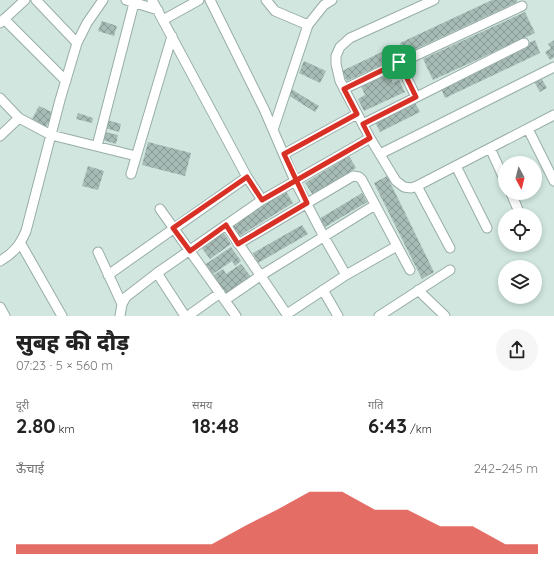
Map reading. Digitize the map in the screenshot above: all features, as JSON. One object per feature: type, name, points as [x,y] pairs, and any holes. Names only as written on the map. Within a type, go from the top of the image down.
[{"type":"street","points":[[25,0],[2,21],[66,81]]},
{"type":"street","points":[[36,0],[77,43]]},
{"type":"street","points":[[2,256],[21,244],[26,231],[77,43],[87,23],[103,0]]},
{"type":"street","points":[[152,0],[247,177],[262,200]]},
{"type":"street","points":[[163,20],[199,0]]},
{"type":"street","points":[[210,0],[296,181],[324,237],[346,275]]},
{"type":"street","points":[[266,0],[275,11],[308,25]]},
{"type":"street","points":[[273,130],[308,25],[324,5],[332,0]]},
{"type":"street","points":[[434,0],[350,38],[340,46],[336,56],[338,77],[370,138],[396,181],[404,187],[411,188],[417,186],[554,115]]},
{"type":"street","points":[[97,146],[130,1],[158,10]]},
{"type":"street","points":[[344,89],[399,62],[522,6]]},
{"type":"street","points":[[131,174],[172,36]]},
{"type":"street","points":[[363,124],[524,43]]},
{"type":"street","points":[[399,62],[416,97]]},
{"type":"street","points":[[380,154],[554,66]]},
{"type":"street","points":[[0,98],[19,118],[51,135],[136,156]]},
{"type":"street","points":[[284,154],[357,114]]},
{"type":"street","points":[[0,136],[19,118]]},
{"type":"street","points":[[528,129],[554,180]]},
{"type":"street","points":[[120,316],[122,304],[130,293],[157,273],[262,200],[370,138]]},
{"type":"street","points":[[490,148],[498,166]]},
{"type":"street","points":[[456,166],[487,228]]},
{"type":"street","points":[[238,244],[353,176],[359,177],[362,180],[410,270]]},
{"type":"street","points":[[108,275],[247,177]]},
{"type":"street","points":[[417,186],[450,248]]},
{"type":"street","points":[[157,273],[182,315],[260,276],[375,205]]},
{"type":"street","points":[[160,209],[236,316]]},
{"type":"street","points":[[226,225],[287,315],[346,275],[397,246]]},
{"type":"street","points":[[21,244],[62,316]]},
{"type":"street","points":[[98,252],[122,304]]},
{"type":"street","points":[[379,316],[450,270]]},
{"type":"street","points":[[323,290],[338,316]]},
{"type":"street","points":[[418,290],[445,316]]},
{"type":"street","points":[[0,307],[5,316]]},
{"type":"building","points":[[492,0],[517,0],[517,2],[405,54],[400,43]]},
{"type":"building","points":[[525,12],[535,33],[433,80],[423,59]]},
{"type":"building","points":[[102,21],[117,26],[114,36],[98,31]]},
{"type":"building","points":[[535,40],[540,53],[445,98],[440,86]]},
{"type":"building","points":[[554,40],[554,57],[550,60],[545,52],[551,48],[548,44]]},
{"type":"building","points":[[386,50],[391,61],[347,81],[342,71]]},
{"type":"building","points":[[304,61],[326,71],[320,83],[299,73]]},
{"type":"building","points":[[388,73],[393,83],[399,80],[405,92],[364,111],[358,99],[365,95],[361,86]]},
{"type":"building","points":[[540,76],[547,88],[540,92],[533,80]]},
{"type":"building","points":[[291,89],[319,106],[315,112],[288,95]]},
{"type":"building","points":[[414,101],[420,112],[380,132],[374,120]]},
{"type":"building","points":[[39,106],[54,113],[46,127],[32,119]]},
{"type":"building","points":[[78,113],[93,118],[92,123],[76,119]]},
{"type":"building","points":[[107,120],[121,124],[119,132],[105,128]]},
{"type":"building","points":[[105,132],[118,135],[116,144],[103,140]]},
{"type":"building","points":[[148,142],[191,153],[185,176],[142,165]]},
{"type":"building","points":[[349,156],[356,168],[313,195],[305,183]]},
{"type":"building","points":[[88,166],[104,171],[98,190],[82,186]]},
{"type":"building","points":[[387,176],[434,272],[422,279],[374,183]]},
{"type":"building","points":[[286,191],[293,203],[238,237],[230,225]]},
{"type":"building","points":[[362,193],[367,202],[325,227],[319,219]]},
{"type":"building","points":[[302,225],[308,234],[258,263],[253,253]]},
{"type":"building","points":[[223,232],[231,244],[210,259],[201,247]]},
{"type":"building","points":[[231,247],[241,261],[235,266],[232,261],[210,276],[203,266]]},
{"type":"building","points":[[241,264],[251,277],[224,296],[210,277],[223,269],[226,274]]},
{"type":"route","points":[[399,62],[344,89],[357,114],[284,154],[296,181],[307,203],[238,244],[226,225],[190,251],[173,228],[205,205],[247,177],[262,200],[296,181],[370,138],[363,124],[416,97],[399,62]]}]
